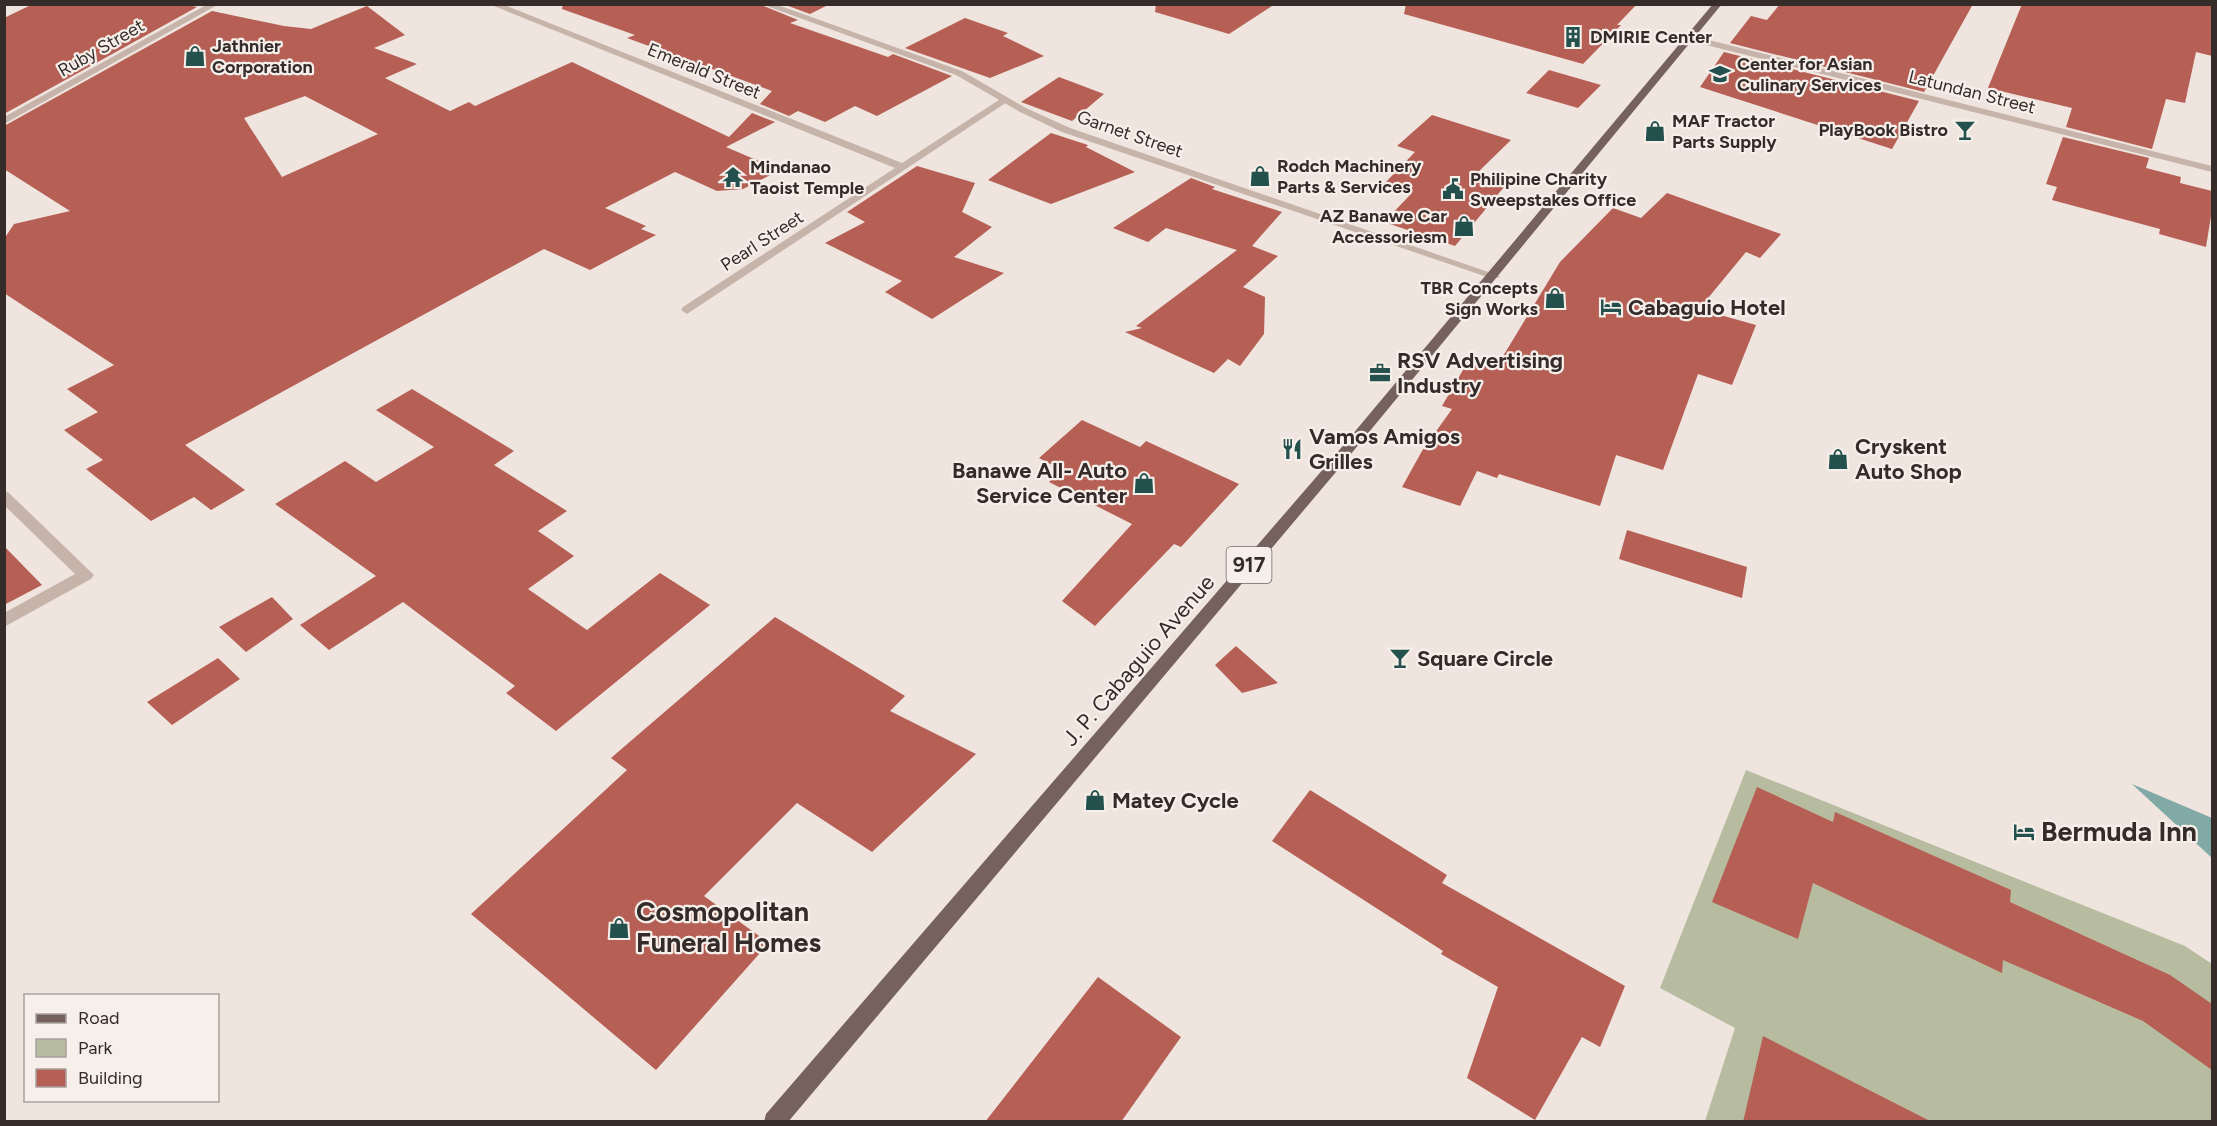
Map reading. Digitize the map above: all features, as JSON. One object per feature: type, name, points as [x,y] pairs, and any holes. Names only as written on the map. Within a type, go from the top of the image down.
[{"type":"main road","name":"J. P. Cabaguio Avenue","points":[[774,1122],[1302,504],[1718,4]]},
{"type":"street","name":"Ruby Street","points":[[4,121],[215,4]]},
{"type":"street","name":"Emerald Street","points":[[494,4],[903,167]]},
{"type":"street","name":"Garnet Street","points":[[765,4],[959,73],[1005,100],[1066,130],[1494,276]]},
{"type":"street","name":"Latundan Street","points":[[1689,38],[2212,169]]},
{"type":"street","name":"Pearl Street","points":[[687,310],[1005,100]]},
{"type":"street","points":[[4,496],[86,575],[4,621]]},
{"type":"green space","points":[[1746,770],[2185,946],[2212,964],[2212,1121],[1705,1121],[1735,1028],[1660,988]]},
{"type":"water","points":[[2132,784],[2212,818],[2212,858]]},
{"type":"building","points":[[33,4],[183,4],[197,7],[4,114],[4,18]]},
{"type":"building","points":[[563,4],[759,4],[798,20],[790,23],[888,57],[893,54],[952,76],[877,116],[855,106],[825,122],[798,111],[789,116],[760,104],[772,91],[627,38],[635,35],[562,9]]},
{"type":"building","points":[[783,4],[830,4],[810,14]]},
{"type":"building","points":[[1156,4],[1275,4],[1229,34],[1155,12]]},
{"type":"building","points":[[1406,4],[1637,4],[1617,25],[1621,25],[1583,64],[1404,14]]},
{"type":"building","points":[[1780,4],[1973,4],[1924,92],[1730,43],[1751,16],[1767,20]]},
{"type":"building","points":[[2022,4],[2212,4],[2212,56],[2196,52],[2185,103],[2166,99],[2152,149],[2066,127],[2072,108],[1988,88]]},
{"type":"building","points":[[367,6],[405,35],[374,48],[417,64],[385,78],[450,111],[469,102],[475,106],[572,62],[729,137],[752,113],[775,122],[726,147],[780,170],[743,189],[717,191],[675,172],[605,208],[646,226],[641,229],[656,235],[590,270],[544,249],[185,445],[245,490],[211,510],[194,497],[151,521],[86,469],[103,460],[64,430],[98,412],[67,389],[114,365],[4,293],[4,239],[14,224],[70,211],[4,169],[4,126],[212,11],[284,26],[311,29]],"holes":[[[305,96],[378,134],[282,177],[244,118]]]},
{"type":"building","points":[[965,18],[1008,33],[1003,36],[1044,56],[990,78],[905,48]]},
{"type":"building","points":[[1724,52],[1919,101],[1892,149],[1700,87]]},
{"type":"building","points":[[1549,70],[1601,85],[1578,108],[1526,93]]},
{"type":"building","points":[[1059,77],[1104,94],[1072,121],[1021,102]]},
{"type":"building","points":[[1432,115],[1511,140],[1473,177],[1504,187],[1455,246],[1384,222],[1411,194],[1383,185],[1415,152],[1397,146]]},
{"type":"building","points":[[1051,133],[1088,145],[1086,147],[1135,172],[1051,204],[988,180]]},
{"type":"building","points":[[2063,137],[2149,158],[2146,168],[2181,177],[2180,183],[2212,191],[2212,210],[2206,247],[2159,234],[2160,229],[2052,200],[2057,187],[2046,184]]},
{"type":"building","points":[[917,166],[975,183],[962,212],[992,227],[954,257],[1004,273],[932,319],[885,292],[902,281],[825,243],[865,222],[847,212]]},
{"type":"building","points":[[1191,178],[1215,187],[1212,189],[1282,212],[1252,246],[1278,256],[1243,287],[1265,297],[1264,334],[1240,366],[1228,359],[1214,373],[1125,332],[1142,328],[1136,326],[1237,250],[1166,228],[1148,242],[1113,228]]},
{"type":"building","points":[[1667,193],[1781,234],[1760,258],[1746,252],[1699,309],[1756,325],[1732,385],[1698,374],[1663,470],[1616,455],[1600,506],[1499,474],[1497,478],[1477,471],[1460,506],[1402,487],[1422,451],[1452,409],[1442,406],[1470,358],[1497,366],[1560,262],[1613,208],[1641,218]]},
{"type":"building","points":[[412,389],[514,451],[494,465],[567,511],[538,531],[574,556],[528,589],[587,630],[660,573],[710,605],[556,731],[506,693],[515,686],[403,602],[329,650],[300,625],[376,576],[275,504],[345,461],[376,482],[434,447],[376,410]]},
{"type":"building","name":"Banawe All- Auto Service Center","points":[[1082,420],[1140,447],[1146,441],[1239,484],[1181,547],[1174,544],[1095,626],[1062,601],[1132,524],[1049,482],[1062,470],[1039,458]]},
{"type":"building","points":[[1627,530],[1747,567],[1742,598],[1619,559]]},
{"type":"building","points":[[4,546],[42,585],[4,605]]},
{"type":"building","points":[[272,597],[293,619],[246,652],[219,627]]},
{"type":"building","points":[[775,617],[905,696],[890,711],[976,754],[872,852],[797,803],[704,896],[769,943],[656,1070],[471,914],[627,770],[611,758]]},
{"type":"building","points":[[1236,646],[1278,683],[1242,693],[1215,665]]},
{"type":"building","points":[[218,658],[240,679],[172,725],[147,702]]},
{"type":"building","points":[[1757,787],[1833,822],[1835,812],[2011,890],[2010,902],[2170,975],[2212,1004],[2212,1070],[2143,1021],[2003,960],[2002,973],[1813,883],[1798,939],[1712,902]]},
{"type":"building","points":[[1310,790],[1447,875],[1442,883],[1625,986],[1600,1047],[1582,1037],[1535,1120],[1467,1078],[1498,987],[1441,954],[1443,951],[1272,841]]},
{"type":"building","points":[[1098,977],[1181,1037],[1121,1122],[985,1122]]},
{"type":"building","points":[[1763,1036],[1932,1122],[1743,1122]]},
{"type":"place","name":"DMIRIE Center","points":[[1573,37]]},
{"type":"place","name":"Jathnier Corporation","points":[[195,56]]},
{"type":"place","name":"Center for Asian Culinary Services","points":[[1720,74]]},
{"type":"place","name":"PlayBook Bistro","points":[[1965,130]]},
{"type":"place","name":"MAF Tractor Parts Supply","points":[[1655,131]]},
{"type":"place","name":"Rodch Machinery Parts & Services","points":[[1260,176]]},
{"type":"place","name":"Mindanao Taoist Temple","points":[[733,177]]},
{"type":"place","name":"Philipine Charity Sweepstakes Office","points":[[1453,189]]},
{"type":"place","name":"AZ Banawe Car Accessoriesm","points":[[1464,226]]},
{"type":"place","name":"TBR Concepts Sign Works","points":[[1555,298]]},
{"type":"place","name":"Cabaguio Hotel","points":[[1611,307]]},
{"type":"place","name":"RSV Advertising Industry","points":[[1380,373]]},
{"type":"place","name":"Vamos Amigos Grilles","points":[[1292,449]]},
{"type":"place","name":"Cryskent Auto Shop","points":[[1838,459]]},
{"type":"place","name":"Banawe All- Auto Service Center","points":[[1144,483]]},
{"type":"place","name":"Square Circle","points":[[1400,658]]},
{"type":"place","name":"Matey Cycle","points":[[1095,800]]},
{"type":"place","name":"Bermuda Inn","points":[[2024,832]]},
{"type":"place","name":"Cosmopolitan Funeral Homes","points":[[619,928]]}]
